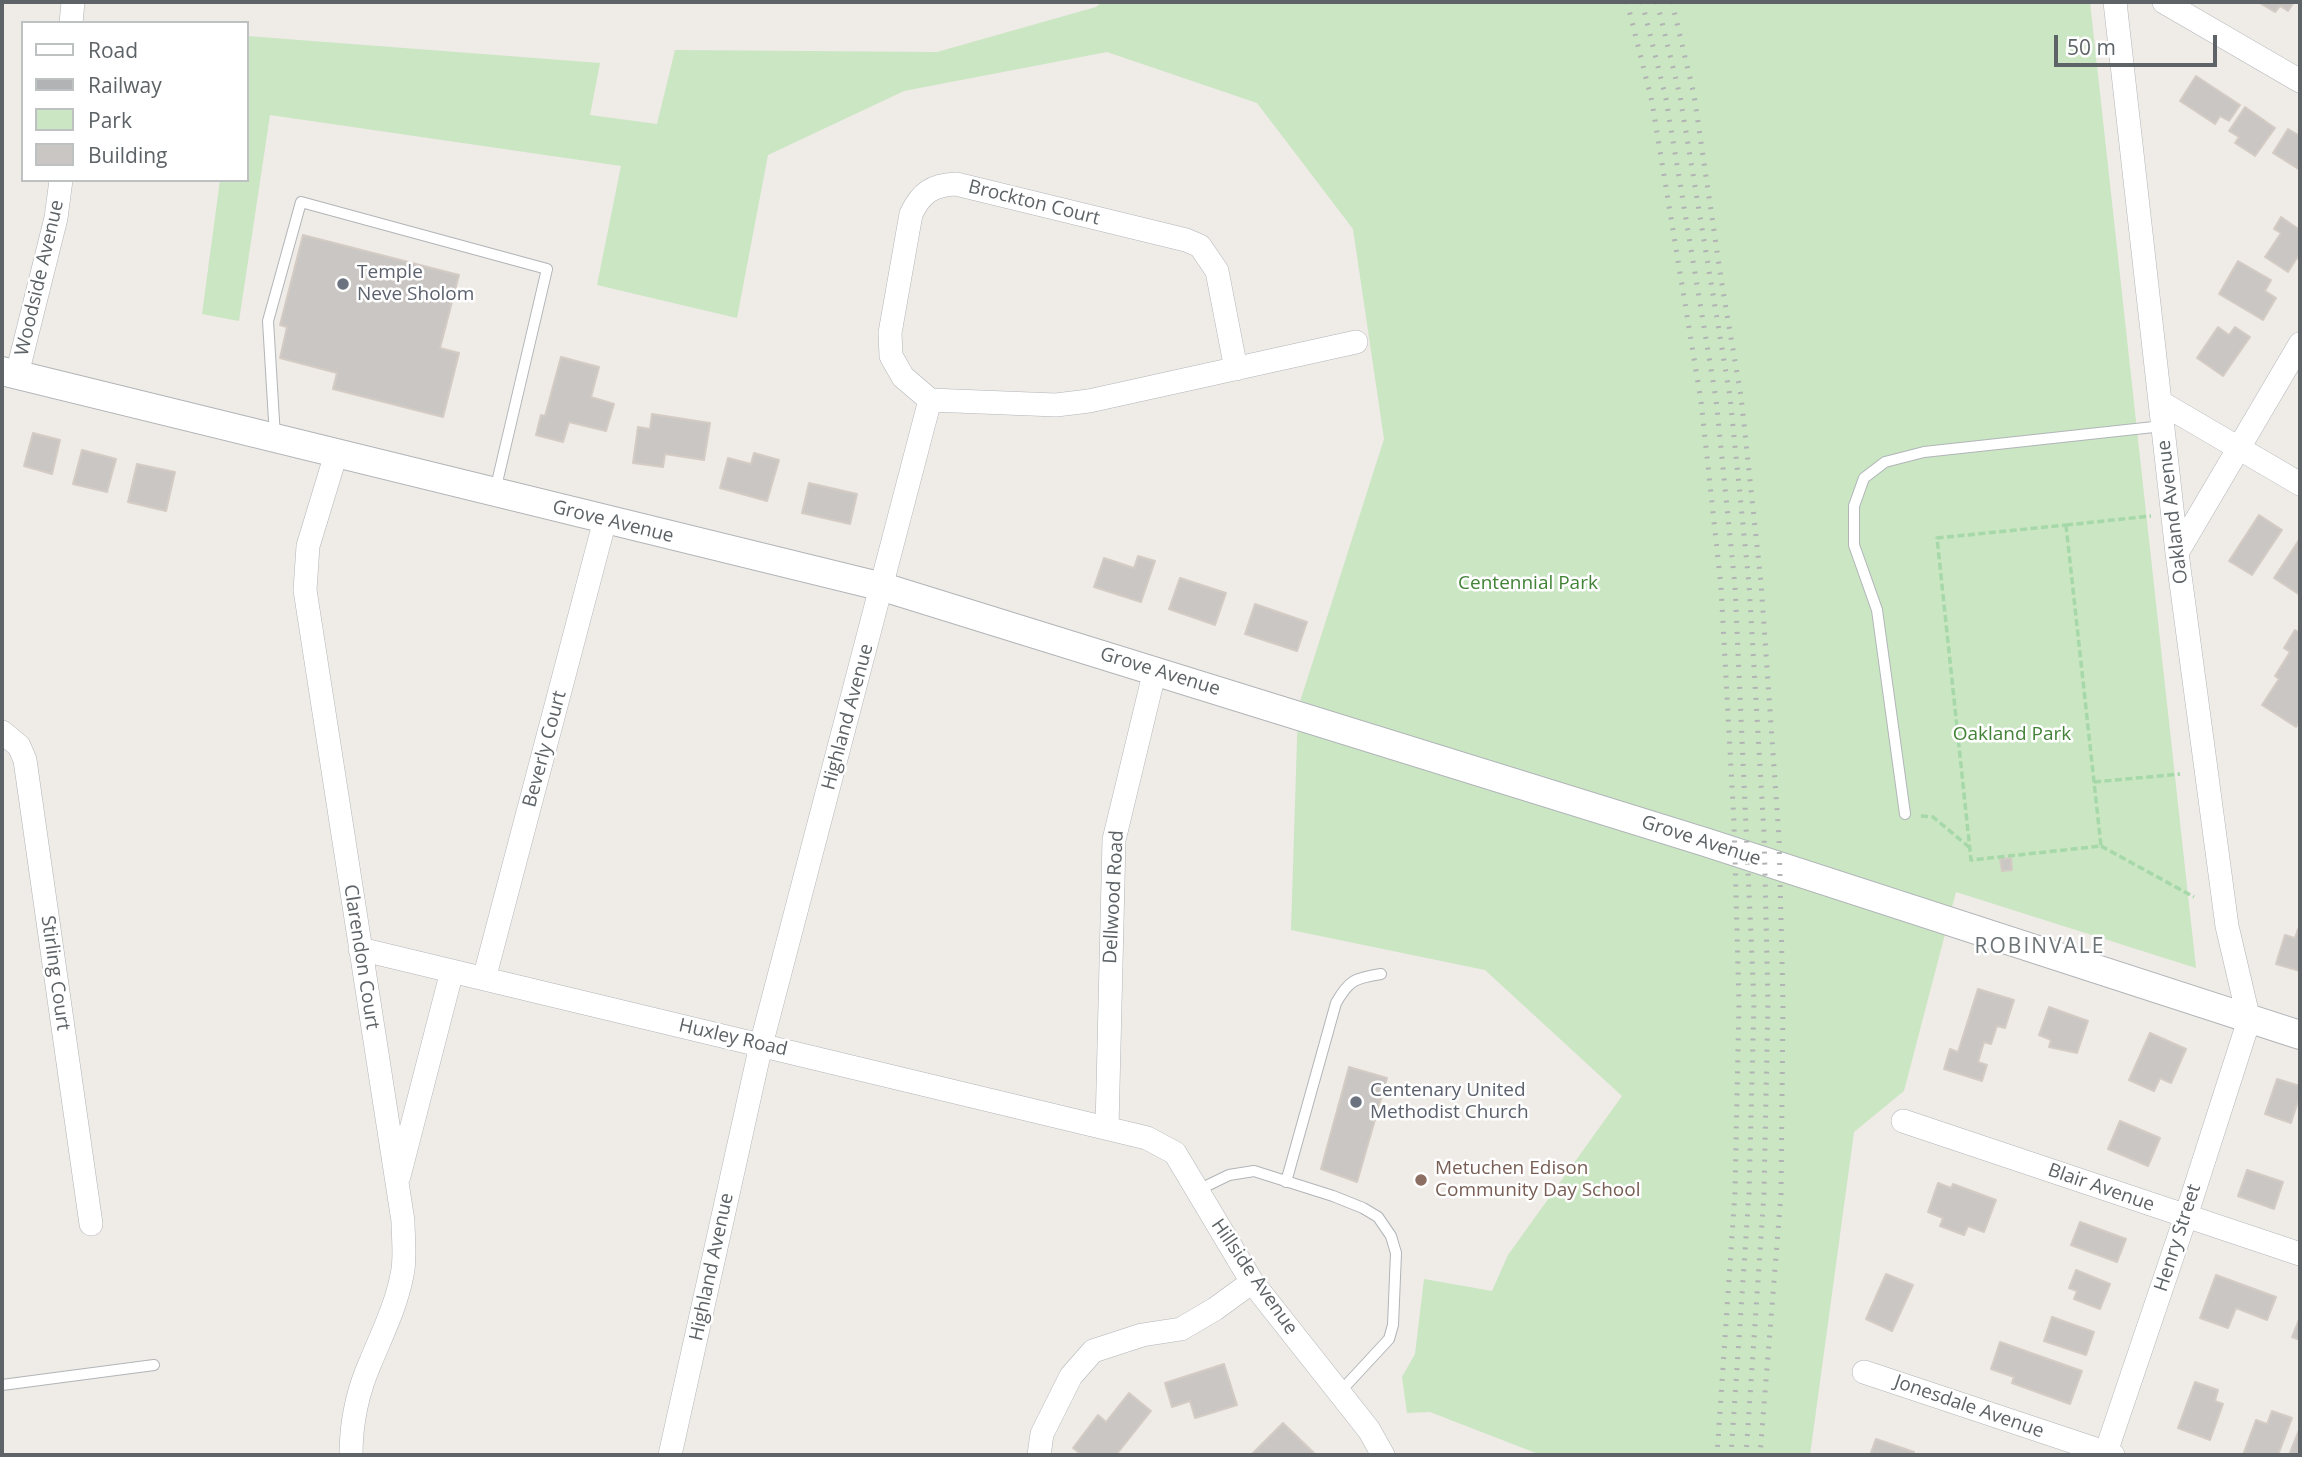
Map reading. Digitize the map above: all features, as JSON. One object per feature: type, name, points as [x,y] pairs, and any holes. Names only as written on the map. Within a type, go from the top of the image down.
[{"type":"street","points":[[71,21],[73,2]]},
{"type":"street","name":"Oakland Avenue","points":[[2115,2],[2177,554],[2227,926],[2249,1020]]},
{"type":"street","points":[[2164,2],[2300,80]]},
{"type":"street","name":"Woodside Avenue","points":[[9,373],[56,219],[61,182]]},
{"type":"street","name":"Brockton Court","points":[[930,400],[902,377],[891,356],[890,333],[911,214],[918,199],[944,185],[956,184],[1185,240],[1200,246],[1217,271],[1236,369]]},
{"type":"street","points":[[930,400],[1056,405],[1089,401],[1356,342]]},
{"type":"street","points":[[2177,554],[2300,344]]},
{"type":"street","name":"Grove Avenue","points":[[9,373],[883,587],[1694,839],[2300,1035]]},
{"type":"street","name":"Highland Avenue","points":[[670,1455],[761,1045],[930,400]]},
{"type":"street","points":[[2160,402],[2300,484]]},
{"type":"street","name":"Clarendon Court","points":[[336,454],[308,546],[306,590],[359,949],[403,1221],[403,1272],[390,1320],[370,1362],[358,1397],[351,1436],[351,1455]]},
{"type":"street","name":"Beverly Court","points":[[484,979],[605,520]]},
{"type":"street","name":"Dellwood Road","points":[[1107,1128],[1114,840],[1155,670]]},
{"type":"street","name":"Stirling Court","points":[[2,732],[19,746],[25,760],[91,1224]]},
{"type":"street","name":"Huxley Road","points":[[359,949],[1107,1128]]},
{"type":"street","points":[[396,1186],[452,971]]},
{"type":"street","name":"Henry Street","points":[[2108,1454],[2249,1020]]},
{"type":"street","name":"Blair Avenue","points":[[1903,1121],[2300,1254]]},
{"type":"street","name":"Hillside Avenue","points":[[1107,1128],[1147,1138],[1175,1153],[1252,1282],[1369,1430],[1383,1455]]},
{"type":"street","points":[[1039,1455],[1042,1434],[1071,1376],[1093,1351],[1142,1335],[1181,1328],[1215,1309],[1252,1282]]},
{"type":"street","name":"Jonesdale Avenue","points":[[1864,1372],[2108,1454]]},
{"type":"lane","points":[[275,440],[268,321],[301,202],[547,269],[494,493]]},
{"type":"lane","points":[[1905,814],[1877,610],[1854,545],[1854,506],[1864,478],[1885,463],[1924,452],[2163,426]]},
{"type":"lane","points":[[1286,1182],[1336,1003],[1346,985],[1359,977],[1381,974]]},
{"type":"lane","points":[[1196,1191],[1229,1175],[1254,1171],[1334,1196],[1378,1217],[1391,1236],[1396,1253],[1396,1300],[1389,1339],[1339,1393]]},
{"type":"lane","points":[[2,1385],[154,1365]]},
{"type":"path","points":[[2172,514],[1937,538],[1971,860],[2101,846],[2194,897]]},
{"type":"path","points":[[2067,525],[2101,846]]},
{"type":"path","points":[[2094,782],[2180,774]]},
{"type":"path","points":[[1905,814],[1933,817],[1970,848]]},
{"type":"green space","points":[[1102,2],[2090,2],[2196,968],[1956,892],[1904,1091],[1854,1132],[1810,1455],[1541,1455],[1430,1412],[1407,1413],[1402,1377],[1415,1354],[1424,1279],[1492,1291],[1508,1255],[1622,1096],[1485,970],[1291,930],[1298,708],[1384,439],[1353,229],[1257,103],[1107,52],[904,91],[768,155],[737,318],[597,285],[621,166],[270,115],[239,321],[202,314],[220,182],[248,182],[248,36],[600,63],[590,115],[657,124],[675,50],[937,52],[1096,7]]},
{"type":"building","points":[[2258,2],[2294,2],[2288,11],[2280,6],[2275,12]]},
{"type":"building","points":[[2196,76],[2240,105],[2229,121],[2220,116],[2215,124],[2180,101]]},
{"type":"building","points":[[2245,107],[2275,128],[2255,156],[2235,143],[2239,137],[2229,131]]},
{"type":"building","points":[[2288,129],[2300,136],[2300,170],[2273,153]]},
{"type":"building","points":[[2281,217],[2300,230],[2300,253],[2288,272],[2265,257],[2281,233],[2274,229]]},
{"type":"building","points":[[303,235],[459,275],[440,348],[459,353],[443,417],[333,389],[337,373],[280,358],[287,327],[280,325]]},
{"type":"building","points":[[2238,261],[2271,280],[2265,291],[2276,298],[2263,320],[2219,294]]},
{"type":"building","points":[[2218,327],[2229,335],[2235,327],[2250,337],[2223,376],[2197,358]]},
{"type":"building","points":[[561,357],[599,367],[591,397],[614,404],[606,431],[569,422],[563,442],[536,435],[541,415],[545,416]]},
{"type":"building","points":[[652,414],[710,423],[704,460],[665,454],[663,467],[633,463],[638,427],[650,429]]},
{"type":"building","points":[[33,433],[60,440],[52,474],[24,466]]},
{"type":"building","points":[[82,450],[116,459],[107,492],[73,484]]},
{"type":"building","points":[[754,453],[779,460],[767,501],[720,488],[728,458],[751,464]]},
{"type":"building","points":[[137,464],[175,472],[166,511],[128,502]]},
{"type":"building","points":[[809,483],[857,494],[850,524],[802,513]]},
{"type":"building","points":[[2259,515],[2282,530],[2252,575],[2229,561]]},
{"type":"building","points":[[2300,540],[2300,595],[2274,578]]},
{"type":"building","points":[[1138,556],[1155,561],[1141,602],[1094,587],[1104,558],[1134,568]]},
{"type":"building","points":[[1180,578],[1226,593],[1215,625],[1169,609]]},
{"type":"building","points":[[1255,604],[1307,622],[1297,651],[1245,634]]},
{"type":"building","points":[[2295,630],[2300,633],[2300,721],[2296,727],[2262,705],[2279,679],[2275,676],[2290,652],[2284,648]]},
{"type":"building","points":[[2011,858],[2012,870],[2002,871],[2000,859]]},
{"type":"building","points":[[2298,929],[2300,971],[2276,964],[2285,935],[2295,938]]},
{"type":"building","points":[[1978,989],[2014,1000],[2005,1028],[1997,1026],[1991,1044],[1984,1042],[1978,1062],[1987,1065],[1982,1081],[1944,1069],[1950,1049],[1958,1052]]},
{"type":"building","points":[[2049,1007],[2088,1021],[2077,1053],[2049,1047],[2051,1040],[2039,1035]]},
{"type":"building","points":[[2150,1033],[2186,1049],[2171,1083],[2160,1078],[2154,1091],[2129,1080]]},
{"type":"building","points":[[1349,1067],[1387,1078],[1357,1182],[1321,1169]]},
{"type":"building","points":[[2277,1079],[2300,1086],[2300,1095],[2291,1123],[2265,1114]]},
{"type":"building","points":[[2120,1121],[2160,1138],[2148,1166],[2108,1149]]},
{"type":"building","points":[[2247,1170],[2283,1182],[2274,1209],[2238,1196]]},
{"type":"building","points":[[1938,1183],[1951,1188],[1953,1184],[1996,1200],[1984,1232],[1968,1226],[1964,1235],[1940,1226],[1943,1218],[1928,1212]]},
{"type":"building","points":[[2080,1222],[2126,1239],[2117,1262],[2071,1245]]},
{"type":"building","points":[[2076,1270],[2110,1284],[2100,1309],[2074,1299],[2077,1291],[2069,1288]]},
{"type":"building","points":[[1886,1274],[1913,1285],[1892,1331],[1866,1319]]},
{"type":"building","points":[[2216,1275],[2276,1297],[2267,1320],[2236,1308],[2228,1328],[2200,1318]]},
{"type":"building","points":[[2052,1317],[2094,1332],[2086,1355],[2044,1341]]},
{"type":"building","points":[[2300,1317],[2300,1340],[2292,1337]]},
{"type":"building","points":[[2000,1342],[2082,1371],[2070,1404],[2012,1383],[2014,1377],[1991,1369]]},
{"type":"building","points":[[1224,1364],[1237,1405],[1195,1418],[1190,1401],[1172,1407],[1165,1383]]},
{"type":"building","points":[[2195,1382],[2218,1390],[2215,1401],[2223,1404],[2210,1440],[2178,1428]]},
{"type":"building","points":[[1129,1393],[1151,1411],[1116,1455],[1082,1455],[1073,1448],[1098,1415],[1106,1422]]},
{"type":"building","points":[[2272,1411],[2292,1418],[2278,1455],[2243,1455],[2256,1420],[2267,1424]]},
{"type":"building","points":[[1283,1423],[1316,1455],[1251,1455]]},
{"type":"building","points":[[2299,1430],[2300,1455],[2289,1455]]},
{"type":"building","points":[[1876,1439],[1914,1452],[1913,1455],[1870,1455]]},
{"type":"railway","points":[[1627,2],[1652,102],[1701,401],[1721,587],[1734,823],[1739,1003],[1735,1192],[1717,1455]]},
{"type":"railway","points":[[1642,2],[1666,99],[1716,399],[1735,586],[1754,1002],[1749,1193],[1731,1455]]},
{"type":"railway","points":[[1657,2],[1680,96],[1730,397],[1749,584],[1764,833],[1768,1002],[1764,1193],[1746,1455]]},
{"type":"railway","points":[[1672,2],[1694,95],[1741,396],[1761,583],[1779,838],[1783,1003],[1781,1194],[1760,1455]]},
{"type":"place","name":"Temple Neve Sholom","points":[[343,284]]},
{"type":"place","name":"Centenary United Methodist Church","points":[[1356,1102]]},
{"type":"place","name":"Metuchen Edison Community Day School","points":[[1421,1180]]},
{"type":"district","name":"ROBINVALE","points":[[2040,947]]},
{"type":"park label","name":"Centennial Park","points":[[1528,584]]},
{"type":"park label","name":"Oakland Park","points":[[2012,735]]}]
